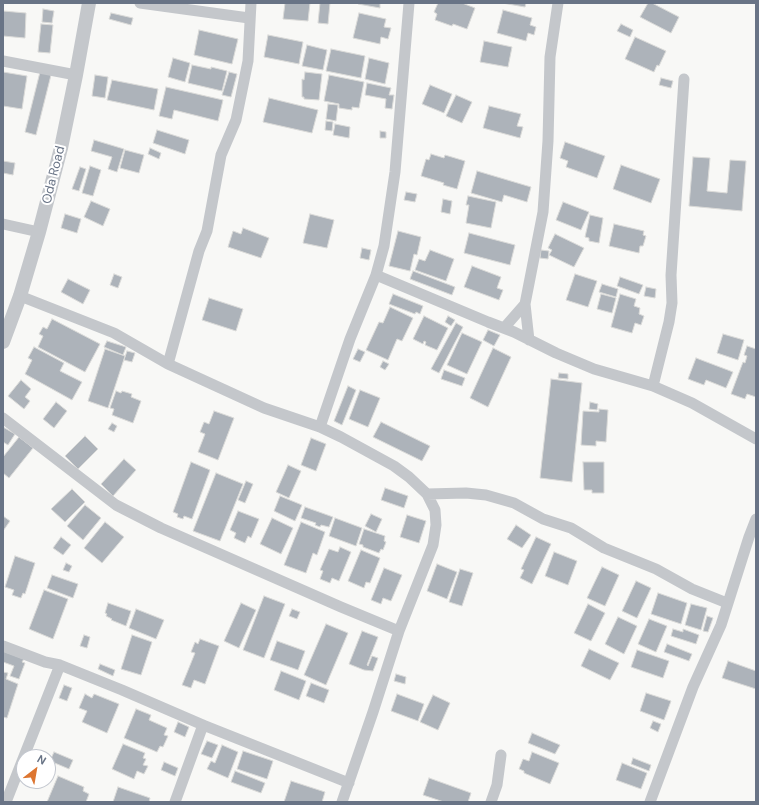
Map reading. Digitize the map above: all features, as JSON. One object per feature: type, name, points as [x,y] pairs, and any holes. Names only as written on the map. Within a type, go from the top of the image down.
[{"type":"street","name":"Oda Road","points":[[3,342],[20,296],[40,232],[61,148],[76,75],[88,3]]},
{"type":"street","points":[[140,3],[249,18]]},
{"type":"street","points":[[168,364],[199,251],[207,231],[221,155],[236,120],[248,61],[249,18],[251,3]]},
{"type":"street","points":[[320,427],[350,339],[376,275],[384,246],[395,172],[409,3]]},
{"type":"street","points":[[530,340],[525,304],[543,212],[548,141],[550,57],[558,3]]},
{"type":"street","points":[[3,60],[76,75]]},
{"type":"street","points":[[653,386],[669,322],[672,303],[671,275],[684,79]]},
{"type":"street","points":[[3,224],[40,232]]},
{"type":"street","points":[[376,275],[504,328],[594,369],[653,386],[692,403],[756,439]]},
{"type":"street","points":[[20,296],[114,333],[168,364],[264,408],[320,427],[342,437],[394,466],[409,477],[427,494],[435,510],[436,525],[432,545],[399,631],[374,712],[342,802]]},
{"type":"street","points":[[504,328],[525,304]]},
{"type":"street","points":[[3,418],[116,505],[161,528],[399,631]]},
{"type":"street","points":[[427,494],[486,495],[514,503],[543,519],[572,528],[604,548],[656,569],[692,589],[727,603]]},
{"type":"street","points":[[650,802],[693,687],[721,625],[727,603],[756,519]]},
{"type":"street","points":[[3,646],[45,662],[60,665],[202,725],[349,783]]},
{"type":"street","points":[[6,802],[60,665]]},
{"type":"street","points":[[175,802],[202,725]]},
{"type":"street","points":[[491,802],[497,785],[501,756]]},
{"type":"building","points":[[285,3],[310,3],[308,21],[283,19]]},
{"type":"building","points":[[320,3],[330,3],[328,24],[318,23]]},
{"type":"building","points":[[380,3],[380,8],[358,4]]},
{"type":"building","points":[[438,3],[462,3],[475,8],[467,29],[435,20],[437,14],[434,12]]},
{"type":"building","points":[[502,3],[526,3],[525,7]]},
{"type":"building","points":[[648,3],[652,3],[679,17],[671,33],[640,17]]},
{"type":"building","points":[[43,9],[54,11],[52,23],[42,22]]},
{"type":"building","points":[[503,10],[532,18],[530,25],[536,27],[534,35],[528,33],[526,41],[497,33]]},
{"type":"building","points":[[3,11],[26,13],[25,38],[3,36]]},
{"type":"building","points":[[111,13],[133,18],[131,25],[109,19]]},
{"type":"building","points":[[359,13],[386,19],[384,27],[391,28],[388,39],[381,37],[380,44],[353,38]]},
{"type":"building","points":[[41,24],[53,25],[50,53],[38,52]]},
{"type":"building","points":[[621,24],[633,30],[630,37],[617,31]]},
{"type":"building","points":[[199,30],[238,39],[232,64],[194,55]]},
{"type":"building","points":[[268,35],[303,42],[299,64],[264,57]]},
{"type":"building","points":[[635,37],[666,51],[659,66],[657,65],[654,72],[625,59]]},
{"type":"building","points":[[484,41],[512,47],[508,67],[480,62]]},
{"type":"building","points":[[307,45],[327,50],[323,70],[302,66]]},
{"type":"building","points":[[331,49],[365,56],[361,78],[326,71]]},
{"type":"building","points":[[173,58],[190,63],[185,82],[168,77]]},
{"type":"building","points":[[369,58],[389,63],[385,84],[365,79]]},
{"type":"building","points":[[192,65],[211,69],[211,67],[227,71],[222,91],[188,83]]},
{"type":"building","points":[[3,72],[27,76],[22,109],[3,106]]},
{"type":"building","points":[[40,72],[51,75],[36,135],[25,132]]},
{"type":"building","points":[[229,72],[237,74],[231,97],[222,95]]},
{"type":"building","points":[[305,72],[322,74],[319,100],[304,99],[304,97],[302,97],[302,79],[304,80]]},
{"type":"building","points":[[95,75],[108,77],[105,98],[92,96]]},
{"type":"building","points":[[329,75],[364,82],[359,108],[352,107],[352,110],[339,108],[339,104],[324,101]]},
{"type":"building","points":[[661,78],[673,81],[671,88],[659,85]]},
{"type":"building","points":[[112,80],[158,89],[154,110],[107,100]]},
{"type":"building","points":[[367,83],[391,88],[389,95],[394,95],[392,109],[385,108],[386,99],[365,95]]},
{"type":"building","points":[[430,85],[452,94],[444,113],[422,104]]},
{"type":"building","points":[[166,87],[223,100],[218,121],[174,110],[172,119],[159,116]]},
{"type":"building","points":[[456,95],[472,102],[462,123],[446,116]]},
{"type":"building","points":[[269,98],[318,110],[312,133],[263,122]]},
{"type":"building","points":[[328,104],[338,105],[336,121],[326,119]]},
{"type":"building","points":[[489,106],[521,114],[517,126],[523,127],[520,138],[483,128]]},
{"type":"building","points":[[326,121],[333,122],[332,131],[325,130]]},
{"type":"building","points":[[335,124],[350,127],[349,138],[333,135]]},
{"type":"building","points":[[157,130],[189,140],[185,154],[153,143]]},
{"type":"building","points":[[380,131],[386,132],[386,138],[380,138]]},
{"type":"building","points":[[94,140],[124,149],[117,172],[108,169],[112,157],[91,151]]},
{"type":"building","points":[[565,142],[605,156],[597,178],[566,167],[568,161],[560,158]]},
{"type":"building","points":[[150,148],[161,153],[159,159],[148,154]]},
{"type":"building","points":[[125,150],[144,155],[139,173],[120,168]]},
{"type":"building","points":[[431,154],[444,158],[445,155],[465,161],[457,189],[443,185],[444,183],[421,176],[426,159],[429,160]]},
{"type":"building","points":[[693,157],[710,158],[707,191],[727,193],[730,160],[746,161],[742,211],[689,206]]},
{"type":"building","points":[[3,161],[15,163],[13,175],[3,173]]},
{"type":"building","points":[[621,165],[660,179],[651,203],[613,189]]},
{"type":"building","points":[[90,166],[101,170],[93,196],[82,193]]},
{"type":"building","points":[[80,167],[86,169],[79,191],[72,189]]},
{"type":"building","points":[[477,171],[531,187],[527,202],[504,195],[502,202],[471,193]]},
{"type":"building","points":[[406,192],[417,194],[415,202],[404,200]]},
{"type":"building","points":[[468,196],[496,202],[491,228],[466,223],[469,205],[466,205]]},
{"type":"building","points":[[443,199],[452,201],[450,214],[441,212]]},
{"type":"building","points":[[91,201],[110,209],[103,226],[84,217]]},
{"type":"building","points":[[563,202],[589,212],[581,230],[556,220]]},
{"type":"building","points":[[65,214],[81,219],[77,233],[61,228]]},
{"type":"building","points":[[310,214],[334,220],[327,248],[303,243]]},
{"type":"building","points":[[590,215],[603,218],[599,243],[589,241],[589,238],[585,237]]},
{"type":"building","points":[[614,224],[644,231],[643,235],[646,236],[643,246],[640,246],[639,253],[609,246]]},
{"type":"building","points":[[243,228],[269,238],[261,258],[228,247],[233,231],[241,234]]},
{"type":"building","points":[[398,231],[421,237],[417,255],[414,254],[410,271],[389,266]]},
{"type":"building","points":[[469,233],[515,245],[510,265],[464,253]]},
{"type":"building","points":[[555,234],[584,248],[574,267],[549,255],[552,250],[548,248]]},
{"type":"building","points":[[362,248],[371,250],[369,260],[360,258]]},
{"type":"building","points":[[430,250],[454,259],[446,281],[415,270],[419,259],[425,261]]},
{"type":"building","points":[[541,250],[549,251],[548,259],[540,258]]},
{"type":"building","points":[[472,266],[501,277],[497,288],[503,290],[499,300],[464,287]]},
{"type":"building","points":[[413,271],[455,287],[452,295],[410,279]]},
{"type":"building","points":[[114,274],[122,277],[118,288],[110,285]]},
{"type":"building","points":[[575,274],[597,281],[588,307],[566,300]]},
{"type":"building","points":[[620,277],[643,285],[639,294],[617,286]]},
{"type":"building","points":[[68,279],[90,290],[83,304],[61,292]]},
{"type":"building","points":[[602,284],[618,289],[616,297],[599,292]]},
{"type":"building","points":[[646,287],[656,289],[655,298],[644,296]]},
{"type":"building","points":[[393,294],[423,306],[420,314],[416,312],[415,314],[389,304]]},
{"type":"building","points":[[601,294],[616,298],[612,313],[597,309]]},
{"type":"building","points":[[620,294],[636,299],[634,306],[640,308],[639,314],[644,316],[641,325],[635,323],[632,333],[611,327]]},
{"type":"building","points":[[209,298],[243,309],[236,331],[202,320]]},
{"type":"building","points":[[390,307],[413,318],[402,341],[397,339],[388,360],[366,350],[379,322],[383,323]]},
{"type":"building","points":[[424,316],[448,328],[437,350],[425,345],[426,342],[424,341],[423,344],[413,339]]},
{"type":"building","points":[[448,316],[455,320],[451,326],[445,322]]},
{"type":"building","points":[[52,319],[100,344],[85,372],[38,347],[43,336],[39,334],[43,327],[47,329]]},
{"type":"building","points":[[456,323],[463,327],[439,373],[431,369]]},
{"type":"building","points":[[488,330],[500,335],[494,346],[483,340]]},
{"type":"building","points":[[462,333],[482,342],[467,374],[447,365]]},
{"type":"building","points":[[723,334],[744,340],[738,360],[717,353]]},
{"type":"building","points":[[107,341],[126,347],[123,355],[104,347]]},
{"type":"building","points":[[747,346],[756,349],[756,397],[747,394],[745,399],[731,394],[743,362],[745,363],[747,356],[744,355]]},
{"type":"building","points":[[34,347],[64,363],[60,371],[82,382],[72,400],[25,374],[32,360],[28,358]]},
{"type":"building","points":[[493,348],[511,357],[488,407],[470,398]]},
{"type":"building","points":[[105,349],[125,356],[108,408],[88,401]]},
{"type":"building","points":[[358,349],[365,352],[360,362],[353,359]]},
{"type":"building","points":[[127,351],[135,353],[132,362],[124,360]]},
{"type":"building","points":[[696,358],[733,372],[726,388],[706,380],[704,385],[688,379]]},
{"type":"building","points":[[383,361],[389,364],[385,370],[380,367]]},
{"type":"building","points":[[444,370],[465,378],[462,386],[441,379]]},
{"type":"building","points":[[559,373],[568,374],[568,379],[558,378]]},
{"type":"building","points":[[551,379],[582,383],[572,482],[540,478]]},
{"type":"building","points":[[21,380],[31,389],[25,397],[30,401],[24,409],[8,396]]},
{"type":"building","points":[[348,386],[356,390],[342,425],[334,421]]},
{"type":"building","points":[[360,390],[380,398],[368,427],[349,419]]},
{"type":"building","points":[[116,391],[132,394],[131,397],[141,401],[133,423],[112,415],[114,409],[110,408]]},
{"type":"building","points":[[56,402],[67,411],[54,428],[43,419]]},
{"type":"building","points":[[590,402],[598,404],[597,410],[589,409]]},
{"type":"building","points":[[599,409],[608,410],[606,442],[596,441],[596,446],[581,445],[583,411],[599,412]]},
{"type":"building","points":[[214,411],[234,418],[218,460],[198,452],[205,434],[200,432],[204,422],[209,424]]},
{"type":"building","points":[[381,422],[430,446],[422,461],[373,437]]},
{"type":"building","points":[[112,423],[117,426],[114,432],[108,429]]},
{"type":"building","points":[[3,427],[15,434],[8,445],[3,442]]},
{"type":"building","points":[[85,436],[98,449],[78,469],[65,456]]},
{"type":"building","points":[[19,437],[33,448],[9,478],[3,473],[3,457]]},
{"type":"building","points":[[311,438],[326,444],[316,471],[301,465]]},
{"type":"building","points":[[124,459],[136,470],[113,496],[101,484]]},
{"type":"building","points":[[191,462],[210,470],[192,519],[184,516],[183,519],[177,517],[178,514],[173,512]]},
{"type":"building","points":[[583,462],[604,462],[604,493],[592,493],[592,490],[584,490]]},
{"type":"building","points":[[288,465],[301,471],[289,498],[276,492]]},
{"type":"building","points":[[216,473],[243,484],[220,541],[193,531]]},
{"type":"building","points":[[246,481],[253,484],[245,503],[238,500]]},
{"type":"building","points":[[385,488],[408,496],[404,508],[381,500]]},
{"type":"building","points":[[72,489],[85,502],[65,522],[51,509]]},
{"type":"building","points":[[280,496],[302,505],[295,521],[274,511]]},
{"type":"building","points":[[85,505],[101,518],[83,540],[67,526]]},
{"type":"building","points":[[305,507],[333,517],[329,527],[321,525],[320,527],[315,525],[316,523],[301,518]]},
{"type":"building","points":[[238,511],[259,519],[251,538],[248,536],[245,543],[234,538],[236,533],[230,530]]},
{"type":"building","points":[[371,514],[382,519],[376,532],[365,526]]},
{"type":"building","points":[[407,515],[426,521],[419,543],[400,537]]},
{"type":"building","points":[[3,516],[10,521],[3,531]]},
{"type":"building","points":[[272,518],[293,528],[281,554],[260,544]]},
{"type":"building","points":[[335,518],[362,528],[356,546],[329,536]]},
{"type":"building","points":[[105,522],[124,537],[102,563],[84,548]]},
{"type":"building","points":[[301,522],[325,532],[317,555],[313,553],[306,573],[284,565]]},
{"type":"building","points":[[516,525],[531,535],[522,548],[507,539]]},
{"type":"building","points":[[364,529],[385,536],[384,541],[386,542],[383,550],[381,549],[379,553],[359,544]]},
{"type":"building","points":[[61,537],[71,545],[63,555],[53,548]]},
{"type":"building","points":[[536,537],[551,544],[532,584],[520,578],[524,570],[521,569]]},
{"type":"building","points":[[340,547],[351,552],[339,581],[332,578],[330,583],[320,579],[323,571],[320,570],[329,549],[338,552]]},
{"type":"building","points":[[361,550],[380,558],[370,583],[366,582],[364,588],[348,581]]},
{"type":"building","points":[[554,552],[577,561],[568,585],[545,576]]},
{"type":"building","points":[[15,556],[35,563],[25,594],[23,593],[21,598],[12,595],[14,590],[5,587]]},
{"type":"building","points":[[66,563],[72,566],[69,572],[63,570]]},
{"type":"building","points":[[437,564],[457,572],[447,599],[427,591]]},
{"type":"building","points":[[602,567],[619,575],[605,606],[587,598]]},
{"type":"building","points":[[384,568],[402,575],[391,601],[383,598],[381,604],[371,600]]},
{"type":"building","points":[[460,569],[473,573],[462,606],[449,602]]},
{"type":"building","points":[[52,575],[78,584],[73,598],[47,588]]},
{"type":"building","points":[[636,581],[651,588],[637,618],[622,611]]},
{"type":"building","points":[[44,590],[68,599],[53,639],[29,629]]},
{"type":"building","points":[[658,593],[687,603],[681,624],[651,614]]},
{"type":"building","points":[[264,596],[285,604],[264,658],[243,650]]},
{"type":"building","points":[[108,603],[131,611],[126,626],[111,620],[112,619],[106,616],[107,614],[105,613]]},
{"type":"building","points":[[241,603],[256,610],[239,648],[224,641]]},
{"type":"building","points":[[588,604],[605,613],[591,641],[574,633]]},
{"type":"building","points":[[691,604],[707,608],[701,630],[685,625]]},
{"type":"building","points":[[136,609],[164,620],[156,639],[129,628]]},
{"type":"building","points":[[292,609],[300,612],[297,619],[289,616]]},
{"type":"building","points":[[707,616],[713,618],[708,632],[703,631]]},
{"type":"building","points":[[618,617],[637,626],[624,654],[605,644]]},
{"type":"building","points":[[649,619],[667,626],[656,652],[638,644]]},
{"type":"building","points":[[326,624],[348,633],[326,685],[304,675]]},
{"type":"building","points":[[673,629],[683,632],[683,629],[699,635],[696,644],[671,636]]},
{"type":"building","points":[[362,631],[378,637],[367,665],[368,666],[372,656],[378,658],[373,671],[364,670],[349,664]]},
{"type":"building","points":[[84,635],[90,637],[87,648],[80,646]]},
{"type":"building","points":[[132,635],[152,642],[141,675],[121,669]]},
{"type":"building","points":[[200,639],[219,646],[205,684],[194,680],[191,688],[182,685],[195,653],[191,652],[195,642],[198,644]]},
{"type":"building","points":[[277,641],[305,651],[298,670],[270,660]]},
{"type":"building","points":[[667,644],[692,654],[689,661],[664,652]]},
{"type":"building","points":[[589,649],[619,663],[610,680],[581,666]]},
{"type":"building","points":[[637,650],[669,661],[663,678],[631,667]]},
{"type":"building","points":[[3,651],[24,659],[22,662],[25,663],[19,679],[10,676],[14,666],[3,662]]},
{"type":"building","points":[[728,661],[756,671],[756,689],[722,678]]},
{"type":"building","points":[[100,664],[115,670],[113,676],[98,669]]},
{"type":"building","points":[[281,671],[306,681],[299,700],[274,690]]},
{"type":"building","points":[[3,672],[8,673],[6,679],[18,684],[7,718],[3,717]]},
{"type":"building","points":[[396,674],[406,677],[405,684],[394,681]]},
{"type":"building","points":[[311,683],[329,690],[324,703],[306,696]]},
{"type":"building","points":[[64,685],[72,688],[67,701],[59,698]]},
{"type":"building","points":[[646,693],[671,701],[664,720],[640,711]]},
{"type":"building","points":[[85,694],[92,698],[94,694],[119,704],[107,733],[82,722],[87,711],[79,708]]},
{"type":"building","points":[[397,694],[424,704],[418,721],[391,711]]},
{"type":"building","points":[[433,695],[450,703],[438,730],[420,722]]},
{"type":"building","points":[[136,709],[151,715],[149,720],[167,728],[164,735],[168,736],[163,747],[160,746],[157,752],[124,738]]},
{"type":"building","points":[[653,721],[661,724],[658,732],[650,728]]},
{"type":"building","points":[[178,722],[189,727],[185,737],[174,732]]},
{"type":"building","points":[[532,733],[560,745],[555,754],[528,743]]},
{"type":"building","points":[[207,741],[218,745],[212,758],[201,754]]},
{"type":"building","points":[[123,744],[145,753],[143,758],[146,759],[143,765],[148,766],[144,774],[137,771],[134,779],[112,769]]},
{"type":"building","points":[[222,745],[238,752],[228,778],[207,769],[211,761],[215,763]]},
{"type":"building","points":[[243,751],[273,761],[267,779],[237,769]]},
{"type":"building","points":[[532,752],[559,763],[550,784],[524,773],[524,771],[519,769],[523,759],[529,761]]},
{"type":"building","points":[[56,753],[73,760],[69,769],[56,764]]},
{"type":"building","points":[[633,758],[651,765],[649,771],[631,764]]},
{"type":"building","points":[[164,762],[178,768],[175,776],[161,770]]},
{"type":"building","points":[[622,763],[647,773],[641,789],[616,780]]},
{"type":"building","points":[[235,771],[265,783],[261,793],[231,782]]},
{"type":"building","points":[[58,776],[84,787],[83,791],[89,794],[86,802],[47,802],[52,789],[56,789],[56,781]]},
{"type":"building","points":[[429,778],[471,793],[468,802],[444,802],[423,795]]},
{"type":"building","points":[[291,781],[325,792],[322,802],[284,802]]},
{"type":"building","points":[[118,787],[150,798],[149,802],[113,802]]}]
